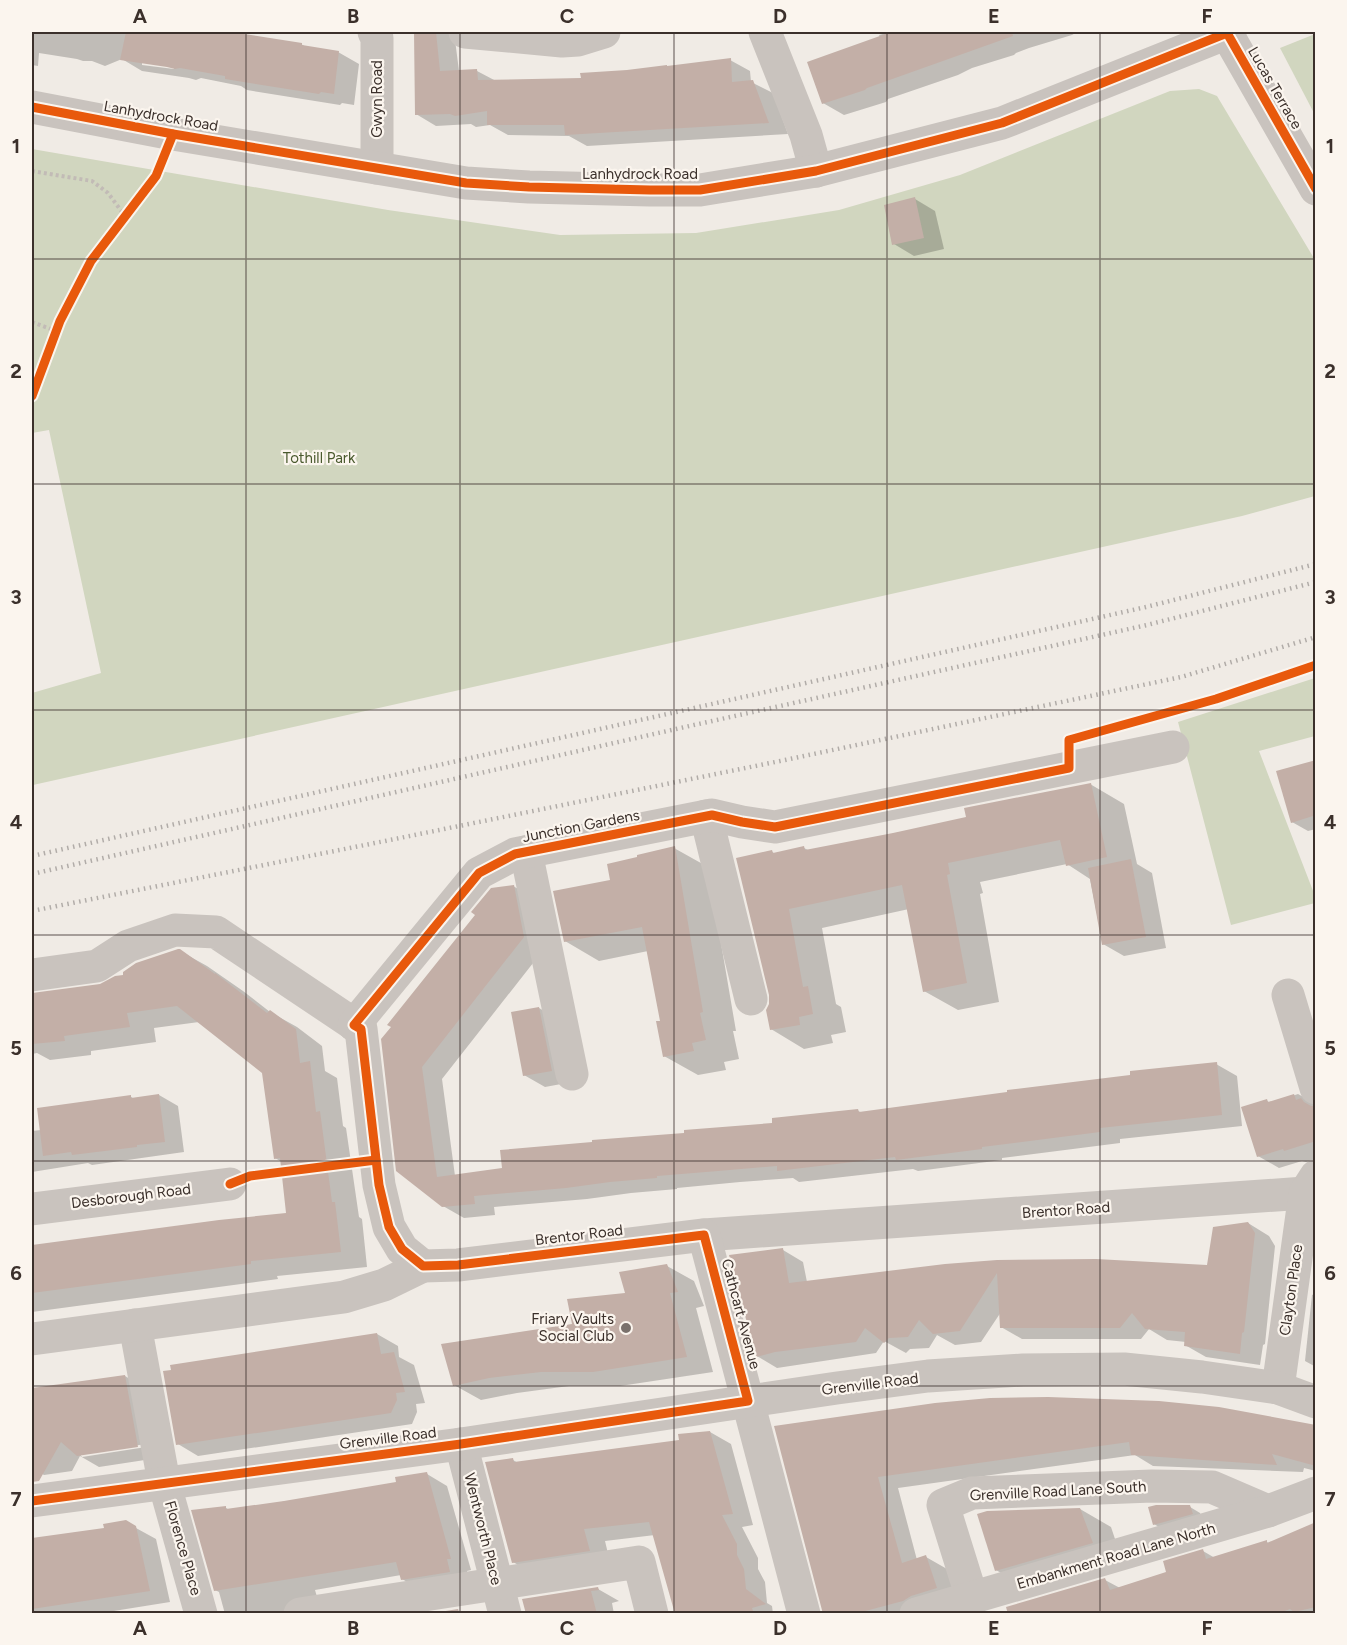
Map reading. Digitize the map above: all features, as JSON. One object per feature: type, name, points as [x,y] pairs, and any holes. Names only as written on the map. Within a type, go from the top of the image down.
[{"type":"street","name":"Gwyn Road","points":[[374,32],[377,38],[377,168]]},
{"type":"street","points":[[465,32],[578,40],[604,32]]},
{"type":"street","points":[[765,32],[806,135],[816,171]]},
{"type":"street","name":"Lanhydrock Road","points":[[32,107],[173,134],[466,183],[529,187],[700,190],[816,171],[1002,123],[1228,32]]},
{"type":"street","name":"Lucas Terrace","points":[[1228,32],[1316,189]]},
{"type":"street","name":"Junction Gardens","points":[[354,1025],[478,873],[515,854],[712,814],[775,827],[1173,747]]},
{"type":"street","points":[[706,816],[751,999]]},
{"type":"street","name":"Junction Gardens","points":[[526,852],[572,1074]]},
{"type":"street","points":[[32,975],[97,966],[128,946],[175,930],[216,932],[361,1029],[379,1185],[390,1227],[402,1249],[423,1266],[384,1285],[344,1297],[32,1339]]},
{"type":"street","points":[[1288,995],[1316,1088]]},
{"type":"street","name":"Desborough Road","points":[[32,1209],[230,1184]]},
{"type":"street","name":"Brentor Road","points":[[423,1266],[458,1265],[704,1235],[1311,1194]]},
{"type":"street","name":"Clayton Place","points":[[1278,1388],[1311,1194]]},
{"type":"street","name":"Cathcart Avenue","points":[[704,1235],[804,1614]]},
{"type":"street","name":"Florence Place","points":[[135,1325],[164,1482],[201,1614]]},
{"type":"street","name":"Grenville Road","points":[[32,1501],[461,1444],[928,1376],[1023,1370],[1124,1369],[1278,1388],[1316,1401]]},
{"type":"street","name":"Wentworth Place","points":[[461,1444],[500,1598]]},
{"type":"street","name":"Grenville Road Lane South","points":[[972,1598],[943,1504],[972,1492],[1152,1486],[1212,1487],[1268,1511]]},
{"type":"street","name":"Embankment Road Lane North","points":[[916,1614],[1268,1511],[1316,1493]]},
{"type":"street","points":[[300,1614],[500,1598],[639,1562],[652,1614]]},
{"type":"path","points":[[32,171],[92,180],[108,193],[124,216]]},
{"type":"path","points":[[32,322],[56,331]]},
{"type":"green space","points":[[1315,34],[1315,115],[1280,48]]},
{"type":"green space","name":"Tothill Park","points":[[1199,89],[1217,96],[1315,260],[1315,496],[1242,516],[33,785],[32,693],[101,673],[49,430],[32,433],[32,149],[388,210],[560,235],[696,233],[839,210],[960,175],[1170,91]]},
{"type":"green space","points":[[1315,678],[1315,736],[1259,751],[1315,896],[1315,903],[1231,925],[1178,722]]},
{"type":"building","points":[[126,32],[231,32],[339,51],[334,94],[321,92],[319,94],[225,79],[225,76],[180,68],[120,60]]},
{"type":"building","points":[[414,32],[436,32],[440,71],[477,69],[478,80],[581,78],[580,73],[731,58],[732,82],[753,80],[769,123],[565,135],[564,125],[487,125],[487,111],[455,116],[450,114],[415,115]]},
{"type":"building","points":[[891,32],[1012,32],[1013,36],[822,104],[807,62]]},
{"type":"building","points":[[915,197],[924,238],[892,245],[884,205]]},
{"type":"building","points":[[1316,760],[1316,815],[1291,823],[1276,771]]},
{"type":"building","points":[[1091,783],[1107,857],[1066,866],[1060,840],[948,863],[950,874],[947,875],[967,983],[923,992],[902,885],[789,909],[803,987],[808,986],[813,1014],[799,1017],[800,1025],[770,1030],[766,1010],[769,995],[736,858],[804,846],[805,850],[893,833],[966,817],[964,808]]},
{"type":"building","points":[[675,846],[706,1040],[692,1043],[694,1051],[663,1057],[656,1021],[660,1021],[642,927],[564,942],[553,891],[610,880],[607,864]]},
{"type":"building","points":[[1131,859],[1146,937],[1102,945],[1088,868]]},
{"type":"building","points":[[514,885],[524,937],[422,1067],[437,1177],[502,1168],[500,1150],[772,1123],[772,1118],[858,1109],[859,1112],[1130,1075],[1130,1071],[1217,1062],[1222,1115],[1100,1128],[1100,1132],[896,1160],[895,1157],[777,1171],[777,1166],[657,1176],[657,1178],[566,1188],[474,1196],[475,1204],[442,1207],[396,1171],[381,1039],[391,1027],[387,1025],[475,915],[471,912],[491,888]]},
{"type":"building","points":[[178,949],[215,973],[267,1013],[270,1010],[296,1029],[300,1063],[310,1061],[316,1112],[320,1111],[341,1252],[251,1261],[251,1264],[32,1293],[32,1245],[286,1213],[280,1158],[274,1159],[262,1073],[177,1006],[127,1013],[130,1027],[64,1036],[65,1041],[32,1044],[32,993],[100,984],[115,976],[123,975],[123,972],[136,963]]},
{"type":"building","points":[[539,1007],[552,1071],[523,1076],[511,1012]]},
{"type":"building","points":[[159,1094],[165,1142],[72,1155],[71,1152],[43,1156],[37,1108],[131,1095],[131,1098]]},
{"type":"building","points":[[1294,1094],[1296,1100],[1301,1098],[1311,1106],[1316,1106],[1316,1141],[1257,1157],[1241,1107]]},
{"type":"building","points":[[1248,1222],[1255,1233],[1240,1354],[1184,1346],[1185,1332],[1145,1329],[1132,1313],[1120,1328],[1000,1328],[997,1273],[960,1331],[933,1334],[919,1320],[908,1337],[889,1338],[884,1343],[865,1328],[856,1342],[775,1352],[756,1357],[729,1255],[783,1248],[789,1283],[997,1260],[1096,1259],[1207,1265],[1213,1227]]},
{"type":"building","name":"Friary Vaults Social Club","points":[[667,1264],[678,1292],[670,1293],[687,1357],[593,1372],[541,1372],[489,1378],[453,1386],[441,1344],[572,1324],[567,1299],[625,1293],[619,1272]]},
{"type":"building","points":[[377,1333],[381,1354],[394,1352],[405,1392],[396,1393],[397,1400],[391,1413],[176,1445],[163,1371],[171,1370],[170,1365]]},
{"type":"building","points":[[125,1375],[138,1447],[77,1456],[61,1442],[39,1481],[32,1482],[32,1388]]},
{"type":"building","points":[[1048,1397],[1159,1401],[1219,1407],[1316,1425],[1316,1466],[1272,1454],[1277,1465],[1131,1455],[1129,1442],[878,1477],[902,1563],[926,1555],[937,1588],[911,1596],[903,1601],[854,1614],[823,1614],[774,1426],[935,1403],[990,1398]]},
{"type":"building","points":[[710,1431],[733,1514],[722,1515],[737,1544],[737,1555],[744,1569],[746,1589],[766,1604],[752,1608],[754,1614],[675,1614],[649,1522],[584,1529],[590,1551],[512,1563],[485,1462],[513,1458],[514,1462],[679,1440],[678,1434]]},
{"type":"building","points":[[427,1472],[451,1559],[447,1559],[450,1572],[401,1580],[396,1562],[214,1591],[191,1510],[226,1506],[226,1509],[284,1501],[396,1482],[395,1477]]},
{"type":"building","points":[[1190,1505],[1193,1514],[1153,1525],[1148,1507]]},
{"type":"building","points":[[1080,1508],[1093,1543],[995,1571],[977,1514],[987,1511]]},
{"type":"building","points":[[126,1520],[136,1526],[150,1591],[32,1609],[32,1538],[104,1528],[103,1524]]},
{"type":"building","points":[[1316,1522],[1316,1607],[1294,1612],[1290,1609],[1277,1614],[1008,1614],[1006,1607],[1105,1578],[1110,1590],[1166,1572],[1163,1561],[1203,1549],[1206,1559],[1267,1540],[1267,1543]]},
{"type":"building","points":[[598,1587],[599,1590],[591,1591],[597,1614],[526,1614],[522,1599]]},
{"type":"building","points":[[458,1609],[460,1614],[427,1614]]},
{"type":"railway","points":[[32,856],[1146,607],[1316,564]]},
{"type":"railway","points":[[32,874],[1147,625],[1316,582]]},
{"type":"railway","points":[[32,911],[785,760],[1181,677],[1316,637]]},
{"type":"cycle path","points":[[32,107],[173,134],[466,183],[529,187],[700,190],[816,171],[1002,123],[1227,33],[1316,189]]},
{"type":"cycle path","points":[[32,396],[60,321],[91,261],[156,176],[173,134]]},
{"type":"cycle path","points":[[32,1501],[461,1444],[748,1401],[704,1235],[458,1265],[423,1266],[402,1249],[389,1227],[379,1185],[361,1029],[354,1025],[479,873],[515,854],[712,815],[775,827],[1069,768],[1069,740],[1216,699],[1316,665]]},
{"type":"cycle path","points":[[230,1184],[250,1176],[376,1160]]},
{"type":"place","name":"Friary Vaults Social Club","points":[[626,1328]]}]
